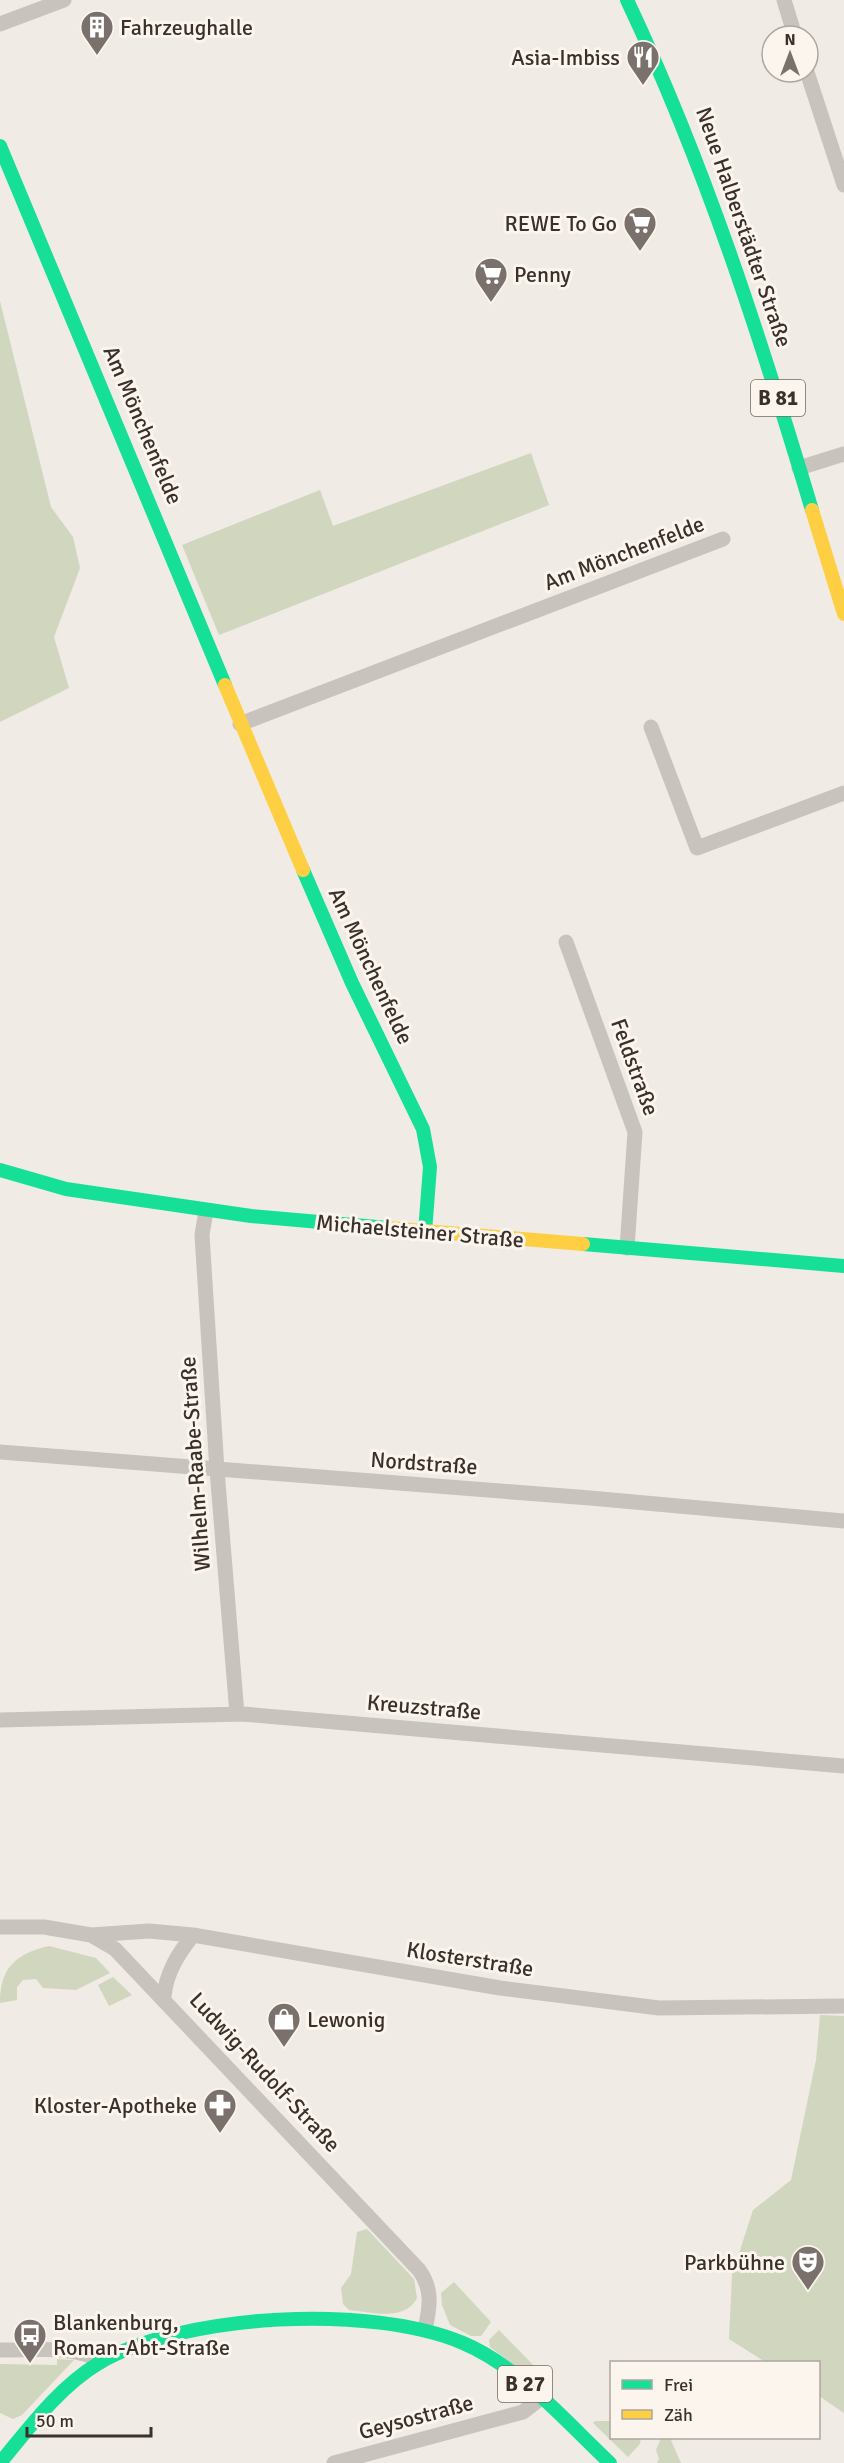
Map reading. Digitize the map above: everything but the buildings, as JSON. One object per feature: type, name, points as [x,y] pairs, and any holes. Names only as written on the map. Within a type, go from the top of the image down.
[{"type":"street","points":[[0,24],[64,0]]},
{"type":"street","name":"Neue Halberstädter Straße","points":[[627,0],[674,98],[715,201],[844,614]]},
{"type":"street","points":[[784,0],[791,24]]},
{"type":"street","points":[[811,84],[844,185]]},
{"type":"street","name":"Am Mönchenfelde","points":[[0,146],[165,537],[240,724],[351,983],[429,1145],[430,1164],[425,1232]]},
{"type":"street","points":[[799,468],[844,454]]},
{"type":"street","name":"Am Mönchenfelde","points":[[240,724],[723,539]]},
{"type":"street","points":[[651,727],[697,848],[844,793]]},
{"type":"street","name":"Feldstraße","points":[[566,942],[635,1132],[627,1248]]},
{"type":"street","name":"Michaelsteiner Straße","points":[[0,1170],[66,1189],[206,1210],[425,1232],[844,1266]]},
{"type":"street","name":"Wilhelm-Raabe-Straße","points":[[206,1210],[202,1235],[217,1470],[237,1714]]},
{"type":"street","name":"Nordstraße","points":[[0,1452],[590,1498],[844,1521]]},
{"type":"street","name":"Kreuzstraße","points":[[0,1720],[237,1714],[844,1766]]},
{"type":"street","name":"Ludwig-Rudolf-Straße","points":[[0,1928],[44,1927],[91,1935],[115,1949],[164,1997],[419,2270],[428,2285],[430,2296],[425,2329]]},
{"type":"street","name":"Klosterstraße","points":[[91,1935],[149,1931],[193,1935],[500,1988],[659,2008],[844,2006]]},
{"type":"street","points":[[164,1997],[166,1980],[180,1951],[193,1935]]},
{"type":"street","name":"B 27","points":[[4,2452],[71,2385],[100,2362],[127,2349],[156,2340],[252,2323],[355,2319],[425,2329],[478,2350],[541,2398],[610,2463]]},
{"type":"street","points":[[0,2350],[81,2352],[94,2356],[100,2362]]},
{"type":"street","name":"Geysostraße","points":[[334,2463],[523,2412],[541,2398]]},
{"type":"green space","points":[[0,301],[51,507],[73,537],[80,568],[54,637],[69,688],[0,722]]},
{"type":"green space","points":[[531,453],[549,505],[219,635],[182,545],[320,490],[333,526]]},
{"type":"green space","points":[[49,1946],[96,1958],[110,1973],[76,1990],[43,1988],[36,1979],[23,1980],[17,1987],[17,2000],[0,2003],[3,1980],[12,1964],[27,1953]]},
{"type":"green space","points":[[113,1977],[132,1995],[109,2006],[98,1985]]},
{"type":"green space","points":[[820,2015],[844,2016],[844,2413],[820,2397],[820,2361],[763,2361],[729,2339],[732,2275],[753,2210],[791,2180],[816,2060]]},
{"type":"green space","points":[[367,2229],[414,2279],[417,2298],[404,2310],[387,2314],[349,2310],[343,2304],[341,2288],[351,2274],[357,2232]]},
{"type":"green space","points":[[454,2282],[491,2322],[481,2336],[471,2336],[450,2325],[442,2305],[441,2293]]},
{"type":"green space","points":[[499,2330],[543,2375],[540,2378],[533,2379],[490,2347],[489,2340]]},
{"type":"green space","points":[[57,2359],[74,2360],[22,2415],[13,2419],[0,2413],[0,2364],[57,2365]]},
{"type":"green space","points":[[610,2421],[610,2439],[641,2439],[640,2444],[628,2457],[593,2423]]},
{"type":"green space","points":[[661,2439],[670,2439],[681,2463],[657,2463],[659,2459],[656,2450]]},
{"type":"traffic: fast","points":[[627,0],[682,125],[706,188],[751,316],[812,510]]},
{"type":"traffic: fast","points":[[0,146],[225,685]]},
{"type":"traffic: fast","points":[[303,870],[352,983],[423,1129],[430,1167],[425,1232]]},
{"type":"traffic: fast","points":[[0,1170],[66,1189],[251,1216],[388,1228]]},
{"type":"traffic: fast","points":[[583,1244],[844,1266]]},
{"type":"traffic: fast","points":[[0,2463],[45,2409],[71,2384],[99,2363],[136,2346],[179,2333],[228,2324],[330,2319],[379,2323],[424,2331],[463,2343],[484,2353],[523,2380],[610,2463]]},
{"type":"traffic: slow","points":[[812,510],[844,614]]},
{"type":"traffic: slow","points":[[225,685],[303,870]]},
{"type":"traffic: slow","points":[[388,1228],[583,1244]]},
{"type":"place","name":"Fahrzeughalle","points":[[97,56]]},
{"type":"place","name":"Asia-Imbiss","points":[[643,86]]},
{"type":"place","name":"REWE To Go","points":[[640,252]]},
{"type":"place","name":"Penny","points":[[491,303]]},
{"type":"place","name":"Lewonig","points":[[284,2048]]},
{"type":"place","name":"Kloster-Apotheke","points":[[220,2134]]},
{"type":"place","name":"Parkbühne","points":[[808,2291]]},
{"type":"place","name":"Blankenburg, Roman-Abt-Straße","points":[[30,2364]]}]
